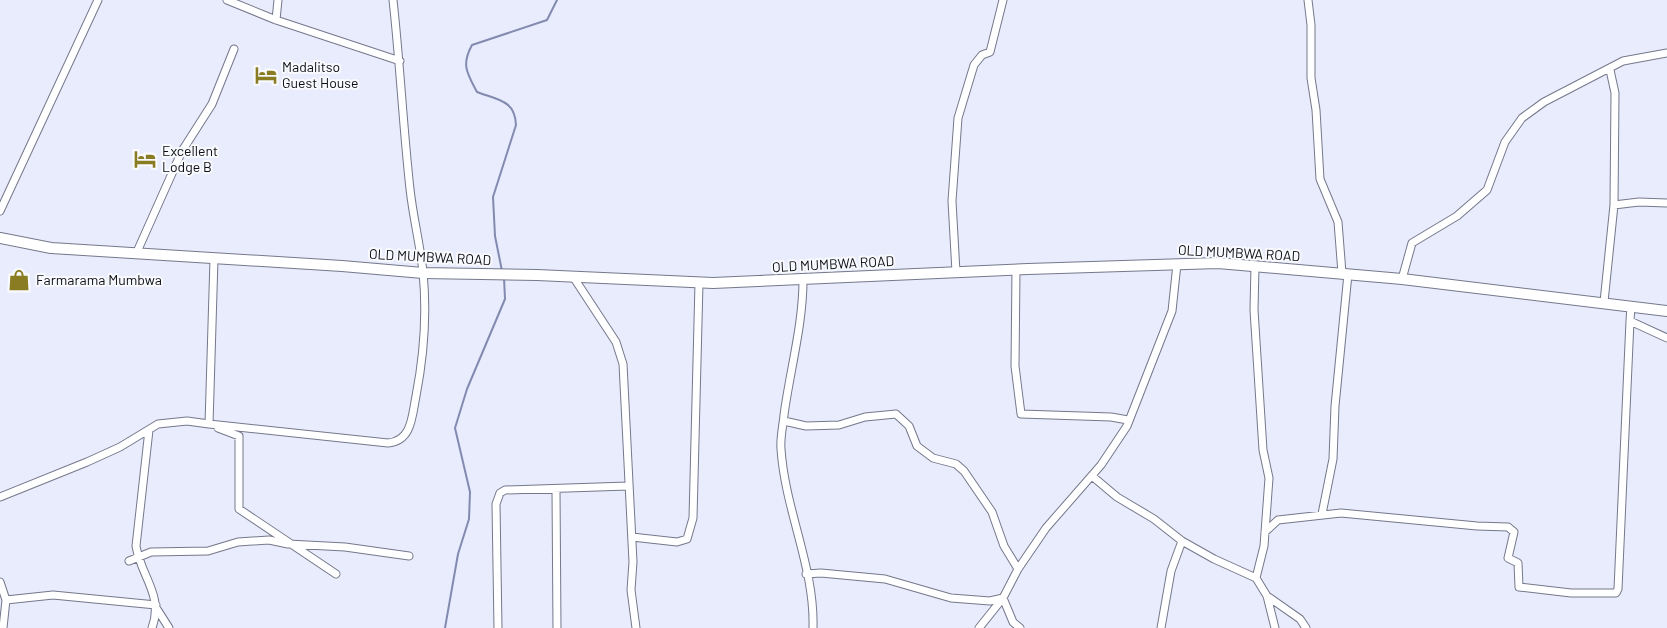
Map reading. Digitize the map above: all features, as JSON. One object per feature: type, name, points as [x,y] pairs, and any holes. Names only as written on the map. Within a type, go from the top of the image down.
[{"type":"main road","name":"OLD MUMBWA ROAD","points":[[0,238],[51,248],[342,266],[423,273],[537,275],[699,283],[1176,264],[1255,266],[1402,279],[1667,311]]},
{"type":"street","points":[[0,211],[98,0]]},
{"type":"street","points":[[227,0],[276,20],[400,61]]},
{"type":"street","points":[[276,20],[278,0]]},
{"type":"street","points":[[0,497],[87,462],[120,447],[158,424],[171,421],[388,443],[396,442],[404,437],[412,415],[424,333],[423,273],[410,188],[393,0]]},
{"type":"street","points":[[956,272],[952,201],[958,118],[974,65],[982,55],[990,52],[1003,0]]},
{"type":"street","points":[[1308,0],[1311,25],[1311,78],[1316,110],[1320,179],[1338,222],[1345,274],[1335,406],[1334,460],[1322,514]]},
{"type":"street","points":[[136,254],[182,152],[212,104],[234,49]]},
{"type":"street","points":[[1402,279],[1412,244],[1457,216],[1487,190],[1506,142],[1522,118],[1544,102],[1610,70],[1623,61],[1667,53]]},
{"type":"street","points":[[1604,302],[1614,205],[1615,93],[1610,70]]},
{"type":"street","points":[[1614,205],[1638,202],[1667,203]]},
{"type":"street","points":[[209,424],[214,259]]},
{"type":"street","points":[[979,628],[1002,598],[1018,569],[1054,516],[1092,476],[1122,434],[1172,311],[1176,264]]},
{"type":"street","points":[[1255,266],[1254,310],[1263,450],[1269,478],[1265,532],[1256,578]]},
{"type":"street","points":[[1016,269],[1015,366],[1020,414],[1110,417],[1128,420]]},
{"type":"street","points":[[574,278],[620,352],[626,387],[628,486],[632,537],[631,590],[636,628]]},
{"type":"street","points":[[803,280],[803,297],[789,378],[780,447],[786,486],[814,606],[813,628]]},
{"type":"street","points":[[632,537],[677,542],[687,539],[691,531],[693,518],[699,283]]},
{"type":"street","points":[[1265,532],[1278,520],[1341,513],[1477,526],[1508,527],[1514,532],[1508,558],[1518,563],[1519,587],[1571,593],[1616,593],[1618,589],[1631,306]]},
{"type":"street","points":[[1630,321],[1667,338]]},
{"type":"street","points":[[784,421],[806,426],[839,425],[864,417],[896,414],[909,426],[917,446],[933,458],[956,464],[964,471],[992,512],[1004,546],[1018,569]]},
{"type":"street","points":[[209,424],[239,436],[238,508],[288,544],[336,574]]},
{"type":"street","points":[[149,430],[136,528],[138,556],[150,584],[156,607],[169,628]]},
{"type":"street","points":[[1092,476],[1117,497],[1154,519],[1182,541],[1214,559],[1256,578],[1267,596],[1275,628]]},
{"type":"street","points":[[498,628],[497,498],[505,490],[556,490],[628,486]]},
{"type":"street","points":[[556,490],[556,628]]},
{"type":"street","points":[[129,561],[151,552],[208,551],[238,542],[270,540],[288,544],[318,544],[409,556]]},
{"type":"street","points":[[1161,628],[1171,571],[1182,541]]},
{"type":"street","points":[[806,574],[821,573],[885,579],[951,598],[990,601],[1002,598]]},
{"type":"street","points":[[0,582],[6,600],[3,628]]},
{"type":"street","points":[[6,600],[53,595],[156,607]]},
{"type":"street","points":[[1267,596],[1300,618],[1306,628]]},
{"type":"street","points":[[1002,598],[1013,622],[1020,628]]},
{"type":"street","points":[[152,628],[156,607]]},
{"type":"waterway","points":[[502,271],[495,236],[493,197],[516,125],[515,117],[512,110],[504,102],[477,92],[468,74],[467,58],[472,45],[547,20],[557,0]]},
{"type":"waterway","points":[[445,628],[458,554],[469,519],[470,492],[455,428],[467,389],[505,299],[504,278]]},
{"type":"place","name":"Madalitso Guest House","points":[[266,75]]},
{"type":"place","name":"Excellent Lodge B","points":[[145,159]]},
{"type":"place","name":"Farmarama Mumbwa","points":[[19,280]]}]
